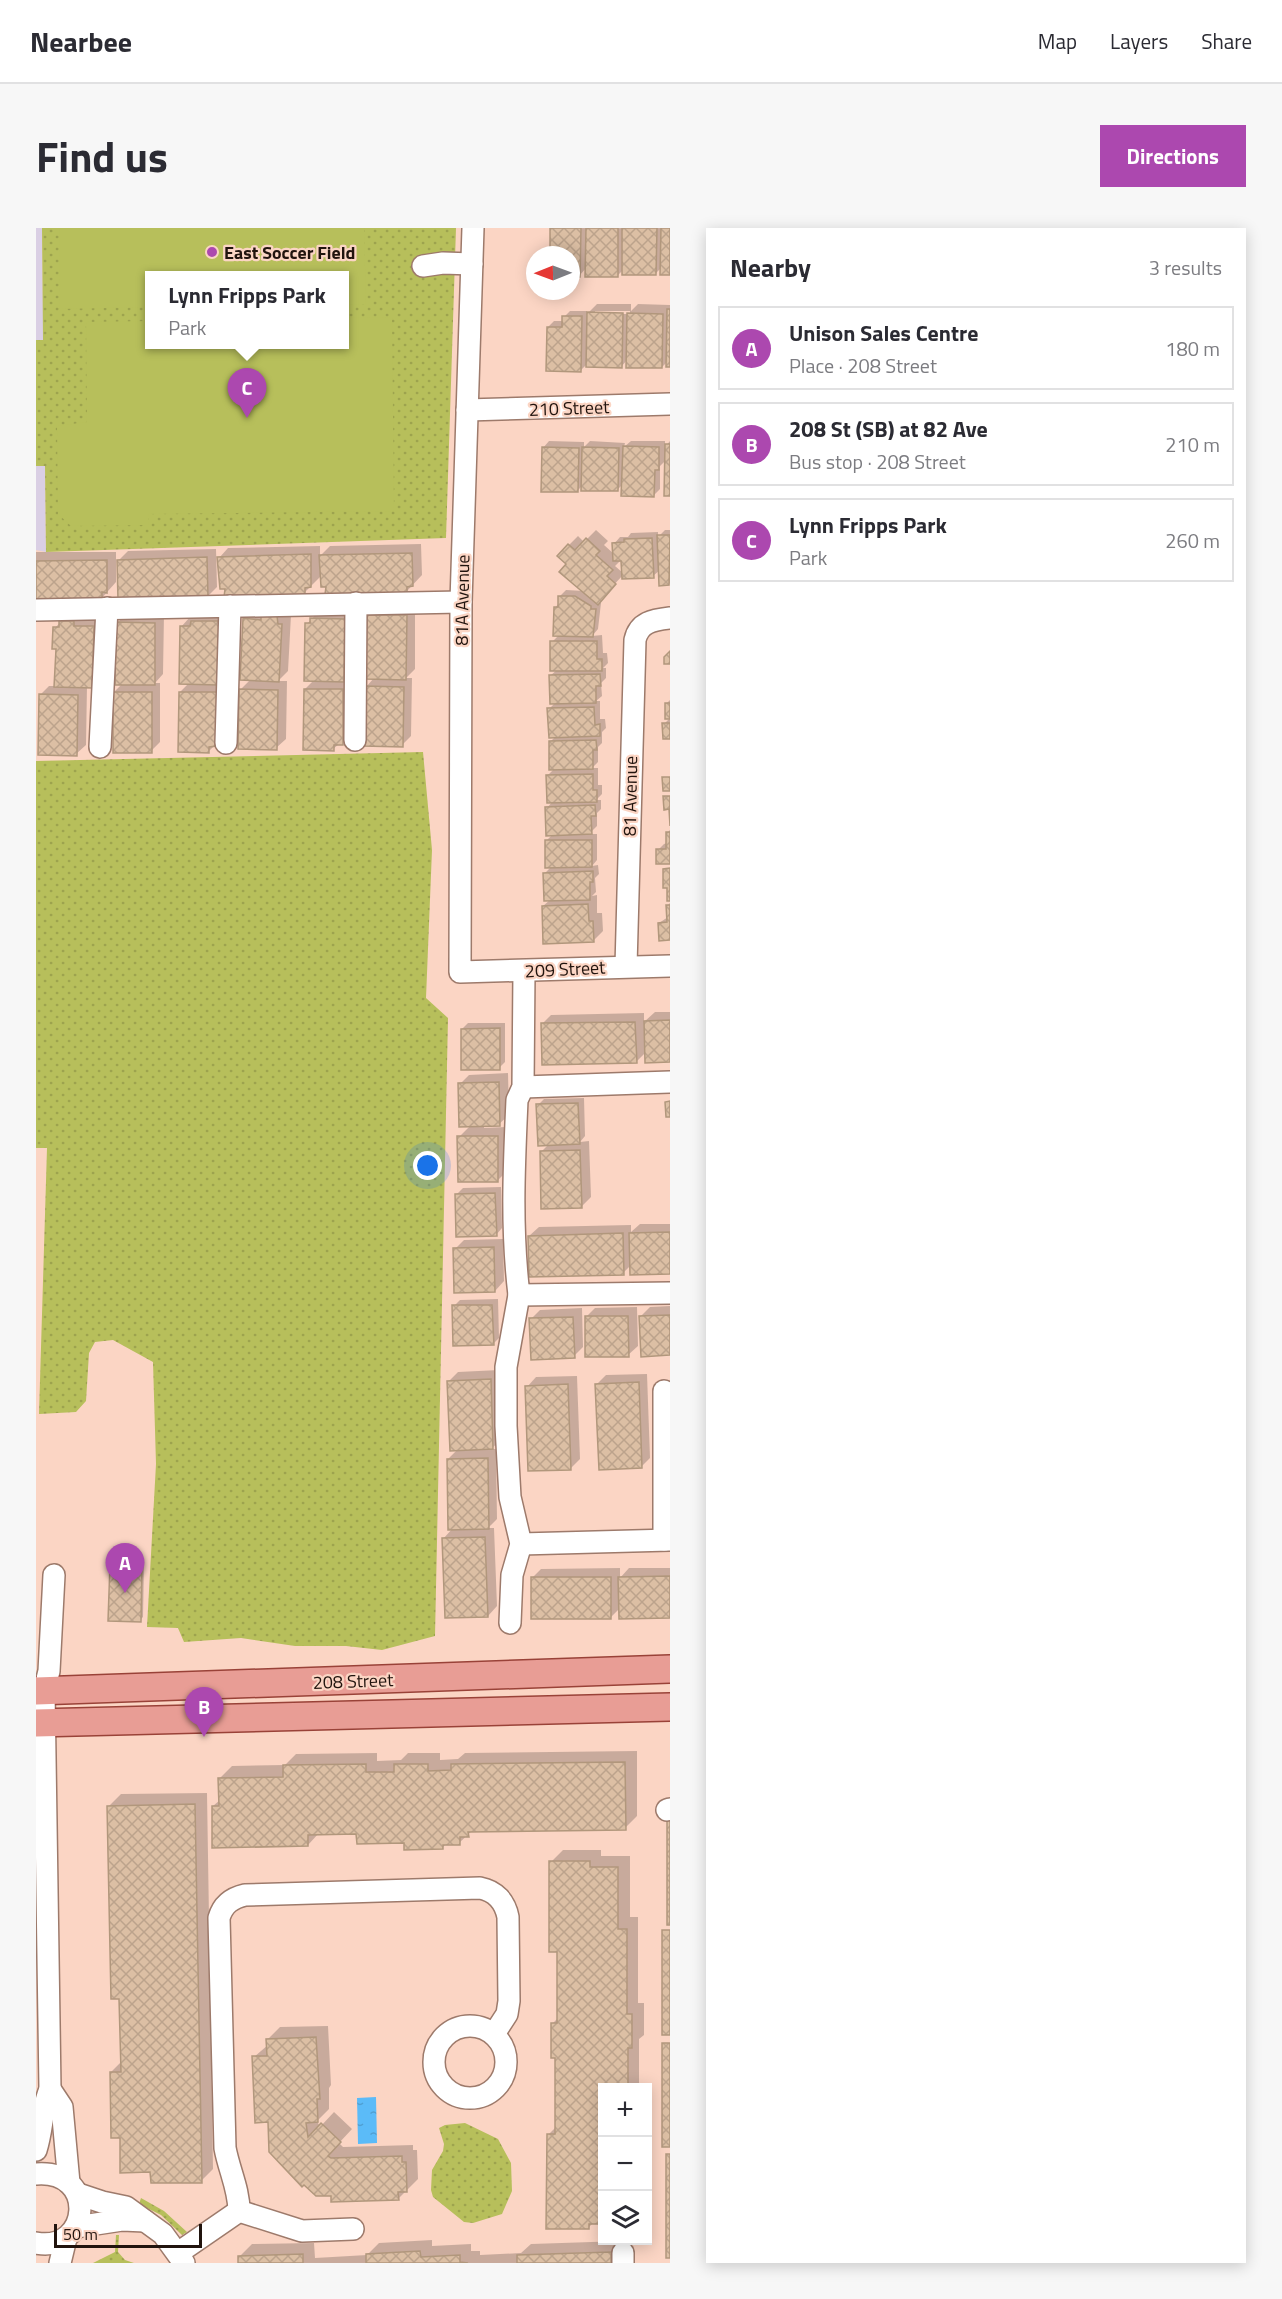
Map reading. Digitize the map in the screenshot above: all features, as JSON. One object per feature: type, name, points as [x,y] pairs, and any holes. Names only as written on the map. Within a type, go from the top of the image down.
[{"type":"main road","name":"208 Street","points":[[40,1691],[670,1669]]},
{"type":"main road","name":"208 Street","points":[[40,1723],[670,1707]]},
{"type":"street","name":"81A Avenue","points":[[460,972],[461,602],[474,228]]},
{"type":"street","points":[[423,266],[443,263],[472,264]]},
{"type":"street","name":"210 Street","points":[[467,410],[670,404]]},
{"type":"street","points":[[36,610],[461,602]]},
{"type":"street","points":[[355,740],[356,603]]},
{"type":"street","points":[[226,743],[230,606]]},
{"type":"street","points":[[100,747],[107,608]]},
{"type":"street","name":"81 Avenue","points":[[626,966],[635,640],[640,626],[670,618]]},
{"type":"street","name":"209 Street","points":[[460,972],[670,966]]},
{"type":"street","points":[[510,1623],[512,1575],[520,1544],[510,1497],[506,1426],[506,1367],[519,1295],[514,1255],[512,1205],[517,1100],[523,1087],[524,971]]},
{"type":"street","points":[[523,1087],[670,1082]]},
{"type":"street","points":[[519,1295],[670,1293]]},
{"type":"street","points":[[520,1544],[667,1540],[664,1391]]},
{"type":"street","points":[[36,2150],[43,2107],[50,2090],[40,1691],[49,1671],[54,1575]]},
{"type":"street","points":[[239,2211],[239,2197],[225,2148],[219,1918],[221,1911],[231,1900],[245,1895],[480,1888],[489,1890],[499,1897],[508,1917],[509,2001],[507,2014],[494,2034]]},
{"type":"street","points":[[50,2090],[62,2107],[74,2188],[81,2205],[80,2216],[71,2232],[60,2263]]},
{"type":"street","points":[[36,2174],[48,2173],[60,2176],[74,2188],[102,2202],[126,2207],[163,2234],[181,2258],[239,2211]]},
{"type":"street","points":[[239,2211],[302,2231],[353,2229]]},
{"type":"street","points":[[36,2243],[56,2243],[71,2232],[111,2221],[146,2222]]},
{"type":"shaded area","points":[[36,228],[42,228],[46,552],[36,550]]},
{"type":"green space","points":[[42,228],[456,228],[446,538],[46,552],[45,466],[36,466],[36,340],[43,340]]},
{"type":"green space","name":"East Soccer Field","points":[[59,228],[364,228],[366,304],[349,305],[349,271],[145,271],[145,307],[60,309]]},
{"type":"green space","points":[[392,317],[394,511],[149,514],[148,525],[71,526],[58,514],[57,426],[87,422],[86,322],[145,321],[145,349],[349,349],[349,318]]},
{"type":"green space","points":[[423,752],[432,850],[426,998],[448,1018],[435,1636],[382,1650],[346,1646],[295,1646],[241,1638],[184,1642],[178,1628],[147,1627],[156,1464],[153,1362],[113,1340],[95,1342],[89,1353],[86,1401],[76,1412],[39,1414],[47,1148],[36,1148],[36,761]]},
{"type":"green space","points":[[465,2123],[498,2139],[511,2163],[512,2191],[502,2214],[473,2223],[464,2222],[433,2197],[431,2190],[432,2170],[443,2151],[444,2144],[439,2128],[445,2125]]},
{"type":"green space","points":[[141,2198],[164,2211],[187,2232],[182,2235],[161,2215],[139,2204]]},
{"type":"green space","points":[[116,2235],[119,2235],[118,2252],[125,2260],[134,2263],[93,2263],[115,2252]]},
{"type":"water","points":[[376,2097],[377,2143],[358,2144],[357,2098]]},
{"type":"building","points":[[550,228],[581,228],[580,277],[580,246],[550,246]]},
{"type":"building","points":[[586,228],[618,228],[618,277],[585,277]]},
{"type":"building","points":[[622,228],[657,228],[656,275],[622,275]]},
{"type":"building","points":[[661,228],[670,228],[670,275],[660,275]]},
{"type":"building","points":[[667,309],[670,309],[670,367],[666,367]]},
{"type":"building","points":[[587,312],[623,313],[622,368],[586,367]]},
{"type":"building","points":[[627,313],[663,314],[662,368],[626,368]]},
{"type":"building","points":[[562,316],[582,316],[581,372],[546,371],[547,327],[562,327]]},
{"type":"building","points":[[665,444],[670,444],[670,496],[664,496]]},
{"type":"building","points":[[623,446],[659,447],[659,470],[655,470],[654,497],[621,496]]},
{"type":"building","points":[[542,447],[579,448],[578,492],[541,492]]},
{"type":"building","points":[[582,447],[619,448],[618,491],[581,491]]},
{"type":"building","points":[[657,535],[670,535],[669,585],[659,586]]},
{"type":"building","points":[[586,538],[600,551],[596,555],[613,570],[607,576],[616,584],[598,605],[559,572],[566,564],[557,556],[568,544],[575,550]]},
{"type":"building","points":[[652,538],[654,578],[622,579],[621,561],[613,561],[612,543],[624,542],[624,539]]},
{"type":"building","points":[[412,553],[413,586],[407,587],[407,593],[325,594],[326,587],[321,587],[319,555]]},
{"type":"building","points":[[311,554],[311,587],[305,588],[305,595],[224,597],[225,589],[220,589],[217,557]]},
{"type":"building","points":[[207,557],[208,597],[118,600],[117,560]]},
{"type":"building","points":[[107,560],[107,593],[102,592],[102,601],[36,601],[36,561]]},
{"type":"building","points":[[558,596],[575,596],[591,606],[591,609],[596,609],[593,637],[553,636],[554,607],[558,607]]},
{"type":"building","points":[[367,615],[407,615],[406,680],[366,679]]},
{"type":"building","points":[[261,616],[277,616],[278,624],[282,624],[279,682],[240,680],[243,618],[261,620]]},
{"type":"building","points":[[310,618],[345,619],[344,682],[304,681],[305,623],[310,623]]},
{"type":"building","points":[[59,621],[74,621],[74,626],[94,626],[92,688],[54,687],[56,649],[52,649],[53,627],[59,627]]},
{"type":"building","points":[[191,621],[219,621],[218,685],[179,684],[180,626],[190,626]]},
{"type":"building","points":[[116,622],[155,623],[155,685],[115,685]]},
{"type":"building","points":[[550,641],[597,641],[597,659],[602,659],[602,671],[550,671]]},
{"type":"building","points":[[670,651],[670,664],[664,664],[664,657]]},
{"type":"building","points":[[600,674],[601,686],[596,686],[596,703],[550,704],[549,675]]},
{"type":"building","points":[[364,686],[404,687],[403,747],[363,746]]},
{"type":"building","points":[[239,689],[278,690],[277,750],[238,749]]},
{"type":"building","points":[[304,689],[343,689],[343,745],[334,745],[334,751],[303,750]]},
{"type":"building","points":[[113,692],[152,692],[152,753],[113,753]]},
{"type":"building","points":[[179,692],[217,692],[217,746],[209,747],[209,753],[178,752]]},
{"type":"building","points":[[39,694],[78,695],[77,756],[38,755]]},
{"type":"building","points":[[665,703],[670,703],[670,719],[665,719]]},
{"type":"building","points":[[594,707],[595,725],[600,724],[600,736],[549,738],[547,708]]},
{"type":"building","points":[[662,723],[670,723],[670,739],[663,739]]},
{"type":"building","points":[[596,740],[597,750],[593,750],[593,769],[549,770],[549,741]]},
{"type":"building","points":[[593,774],[593,790],[597,790],[597,802],[547,803],[546,775]]},
{"type":"building","points":[[662,777],[670,777],[670,791],[663,791]]},
{"type":"building","points":[[663,796],[670,796],[670,826],[669,809],[664,810]]},
{"type":"building","points":[[595,805],[596,816],[591,816],[592,834],[546,836],[545,807]]},
{"type":"building","points":[[666,832],[670,832],[670,864],[656,864],[656,849],[666,849]]},
{"type":"building","points":[[545,840],[592,840],[592,867],[545,868]]},
{"type":"building","points":[[670,868],[670,901],[667,901],[667,888],[663,888],[663,869]]},
{"type":"building","points":[[593,871],[593,882],[590,882],[590,900],[544,901],[543,873]]},
{"type":"building","points":[[588,904],[589,921],[593,921],[594,942],[543,944],[542,906]]},
{"type":"building","points":[[666,905],[670,905],[670,940],[659,941],[658,923],[667,922]]},
{"type":"building","points":[[670,1020],[670,1062],[645,1063],[644,1021]]},
{"type":"building","points":[[635,1022],[637,1063],[542,1065],[541,1023]]},
{"type":"building","points":[[500,1028],[500,1070],[461,1070],[461,1029]]},
{"type":"building","points":[[499,1082],[500,1126],[459,1127],[458,1083]]},
{"type":"building","points":[[670,1101],[670,1117],[666,1117],[665,1102]]},
{"type":"building","points":[[578,1103],[580,1144],[538,1146],[536,1104]]},
{"type":"building","points":[[457,1136],[498,1136],[498,1182],[458,1182]]},
{"type":"building","points":[[580,1150],[582,1208],[541,1209],[540,1151]]},
{"type":"building","points":[[495,1193],[497,1236],[456,1237],[455,1194]]},
{"type":"building","points":[[670,1232],[670,1274],[630,1275],[629,1233]]},
{"type":"building","points":[[623,1233],[624,1275],[529,1277],[528,1236]]},
{"type":"building","points":[[494,1247],[495,1292],[454,1293],[453,1248]]},
{"type":"building","points":[[452,1305],[492,1305],[494,1345],[453,1346]]},
{"type":"building","points":[[670,1315],[670,1355],[641,1357],[639,1316]]},
{"type":"building","points":[[585,1316],[628,1316],[629,1357],[585,1357]]},
{"type":"building","points":[[573,1317],[575,1358],[531,1360],[529,1318]]},
{"type":"building","points":[[491,1379],[493,1449],[450,1451],[447,1381]]},
{"type":"building","points":[[639,1382],[642,1468],[599,1470],[595,1384]]},
{"type":"building","points":[[568,1384],[571,1470],[528,1471],[525,1386]]},
{"type":"building","points":[[488,1458],[489,1529],[448,1530],[447,1459]]},
{"type":"building","points":[[485,1537],[488,1617],[445,1618],[442,1538]]},
{"type":"building","points":[[110,1564],[142,1565],[141,1622],[108,1621]]},
{"type":"building","points":[[670,1576],[670,1618],[619,1619],[618,1577]]},
{"type":"building","points":[[531,1577],[611,1577],[611,1619],[531,1619]]},
{"type":"building","points":[[625,1762],[626,1830],[468,1832],[469,1837],[460,1837],[460,1845],[443,1845],[443,1849],[404,1850],[404,1843],[357,1844],[356,1834],[308,1835],[308,1846],[212,1848],[212,1806],[219,1806],[218,1778],[283,1777],[283,1765],[366,1764],[366,1772],[394,1772],[394,1764],[428,1764],[428,1771],[451,1770],[451,1764]]},
{"type":"building","points":[[195,1804],[202,2183],[151,2183],[150,2172],[120,2173],[120,2138],[111,2138],[110,2072],[121,2072],[119,1999],[111,1999],[107,1806]]},
{"type":"building","points":[[667,1820],[670,1820],[670,1925],[667,1925]]},
{"type":"building","points":[[549,1861],[590,1861],[590,1867],[618,1867],[618,1929],[627,1929],[627,2014],[632,2014],[632,2048],[628,2048],[628,2083],[598,2083],[598,2224],[589,2224],[589,2229],[546,2229],[547,2134],[555,2134],[555,2058],[551,2058],[551,2023],[557,2023],[557,1952],[549,1952]]},
{"type":"building","points":[[662,1930],[670,1930],[670,2035],[662,2035]]},
{"type":"building","points":[[316,2037],[320,2099],[317,2099],[318,2122],[306,2123],[308,2137],[321,2123],[341,2142],[328,2156],[331,2158],[402,2156],[402,2162],[406,2162],[407,2192],[398,2192],[399,2200],[331,2202],[331,2196],[316,2196],[304,2185],[302,2187],[269,2152],[268,2122],[255,2123],[252,2056],[267,2056],[266,2039]]},
{"type":"building","points":[[662,2043],[670,2043],[670,2147],[662,2147]]},
{"type":"building","points":[[666,2154],[670,2154],[670,2258],[666,2258]]},
{"type":"building","points":[[420,2251],[421,2257],[460,2255],[460,2262],[468,2263],[366,2263],[366,2254]]},
{"type":"building","points":[[611,2252],[611,2263],[517,2263],[517,2255]]},
{"type":"building","points":[[303,2254],[303,2263],[238,2263],[238,2256]]},
{"type":"place","name":"East Soccer Field","points":[[212,252]]},
{"type":"place","name":"Lynn Fripps Park","points":[[247,418]]},
{"type":"place","name":"Unison Sales Centre","points":[[125,1593]]},
{"type":"place","name":"208 St (SB) at 82 Ave","points":[[204,1737]]}]
